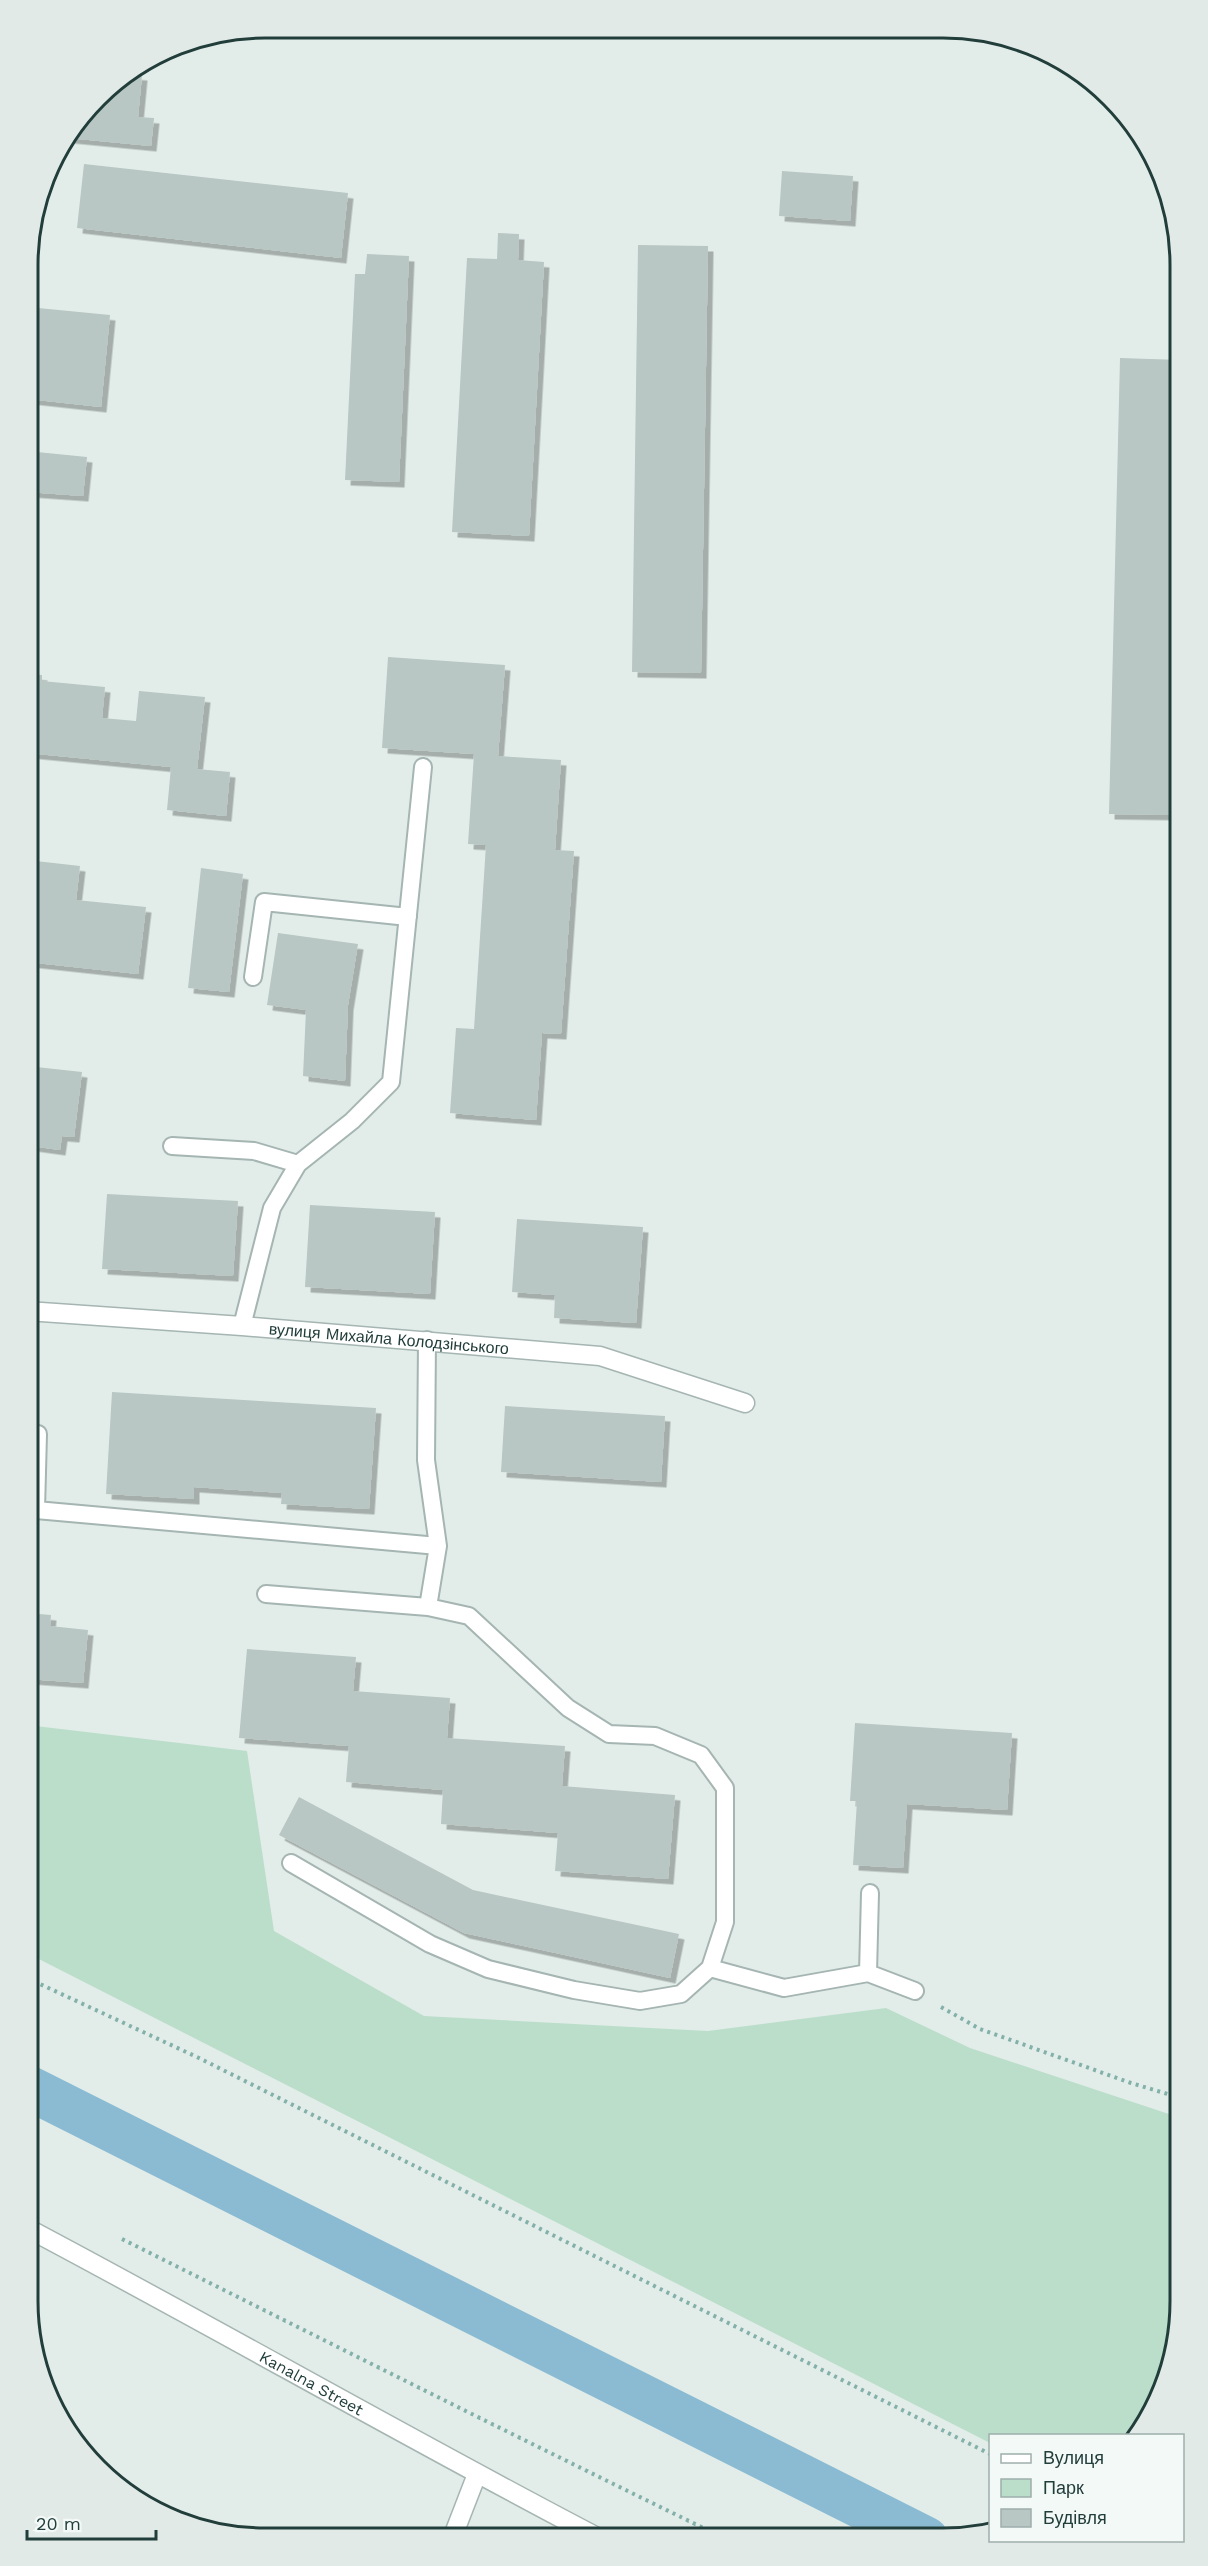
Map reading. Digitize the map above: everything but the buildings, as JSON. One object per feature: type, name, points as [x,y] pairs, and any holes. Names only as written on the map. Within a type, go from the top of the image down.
[{"type":"street","name":"вулиця Михайла Колодзінського","points":[[38,1312],[428,1340],[600,1356],[745,1403]]},
{"type":"street","name":"Kanalna Street","points":[[38,2234],[195,2317],[477,2474],[580,2528]]},
{"type":"street","points":[[456,2528],[477,2474]]},
{"type":"lane","points":[[242,1326],[272,1208],[298,1164],[352,1121],[391,1082],[423,767]]},
{"type":"lane","points":[[253,977],[264,902],[408,917]]},
{"type":"lane","points":[[172,1146],[254,1151],[298,1164]]},
{"type":"lane","points":[[428,1340],[426,1460],[438,1546],[428,1607]]},
{"type":"lane","points":[[38,1510],[438,1546]]},
{"type":"lane","points":[[266,1594],[428,1607],[469,1616],[568,1708],[609,1734],[655,1736],[701,1755],[725,1788],[725,1922],[710,1968],[681,1994],[640,2001],[574,1990],[488,1969],[430,1944],[291,1863]]},
{"type":"lane","points":[[868,1973],[870,1893]]},
{"type":"lane","points":[[710,1968],[784,1988],[868,1973],[915,1991]]},
{"type":"path","points":[[38,1983],[210,2064],[989,2454]]},
{"type":"path","points":[[915,1991],[980,2030],[1170,2095]]},
{"type":"path","points":[[118,2237],[287,2320],[547,2453],[703,2528]]},
{"type":"green space","points":[[38,1726],[247,1751],[274,1931],[424,2016],[708,2031],[886,2008],[970,2048],[1170,2114],[1169,2331],[1163,2361],[1140,2415],[1128,2434],[989,2434],[989,2442],[38,1959]]},
{"type":"waterway","points":[[38,2093],[904,2528]]}]
